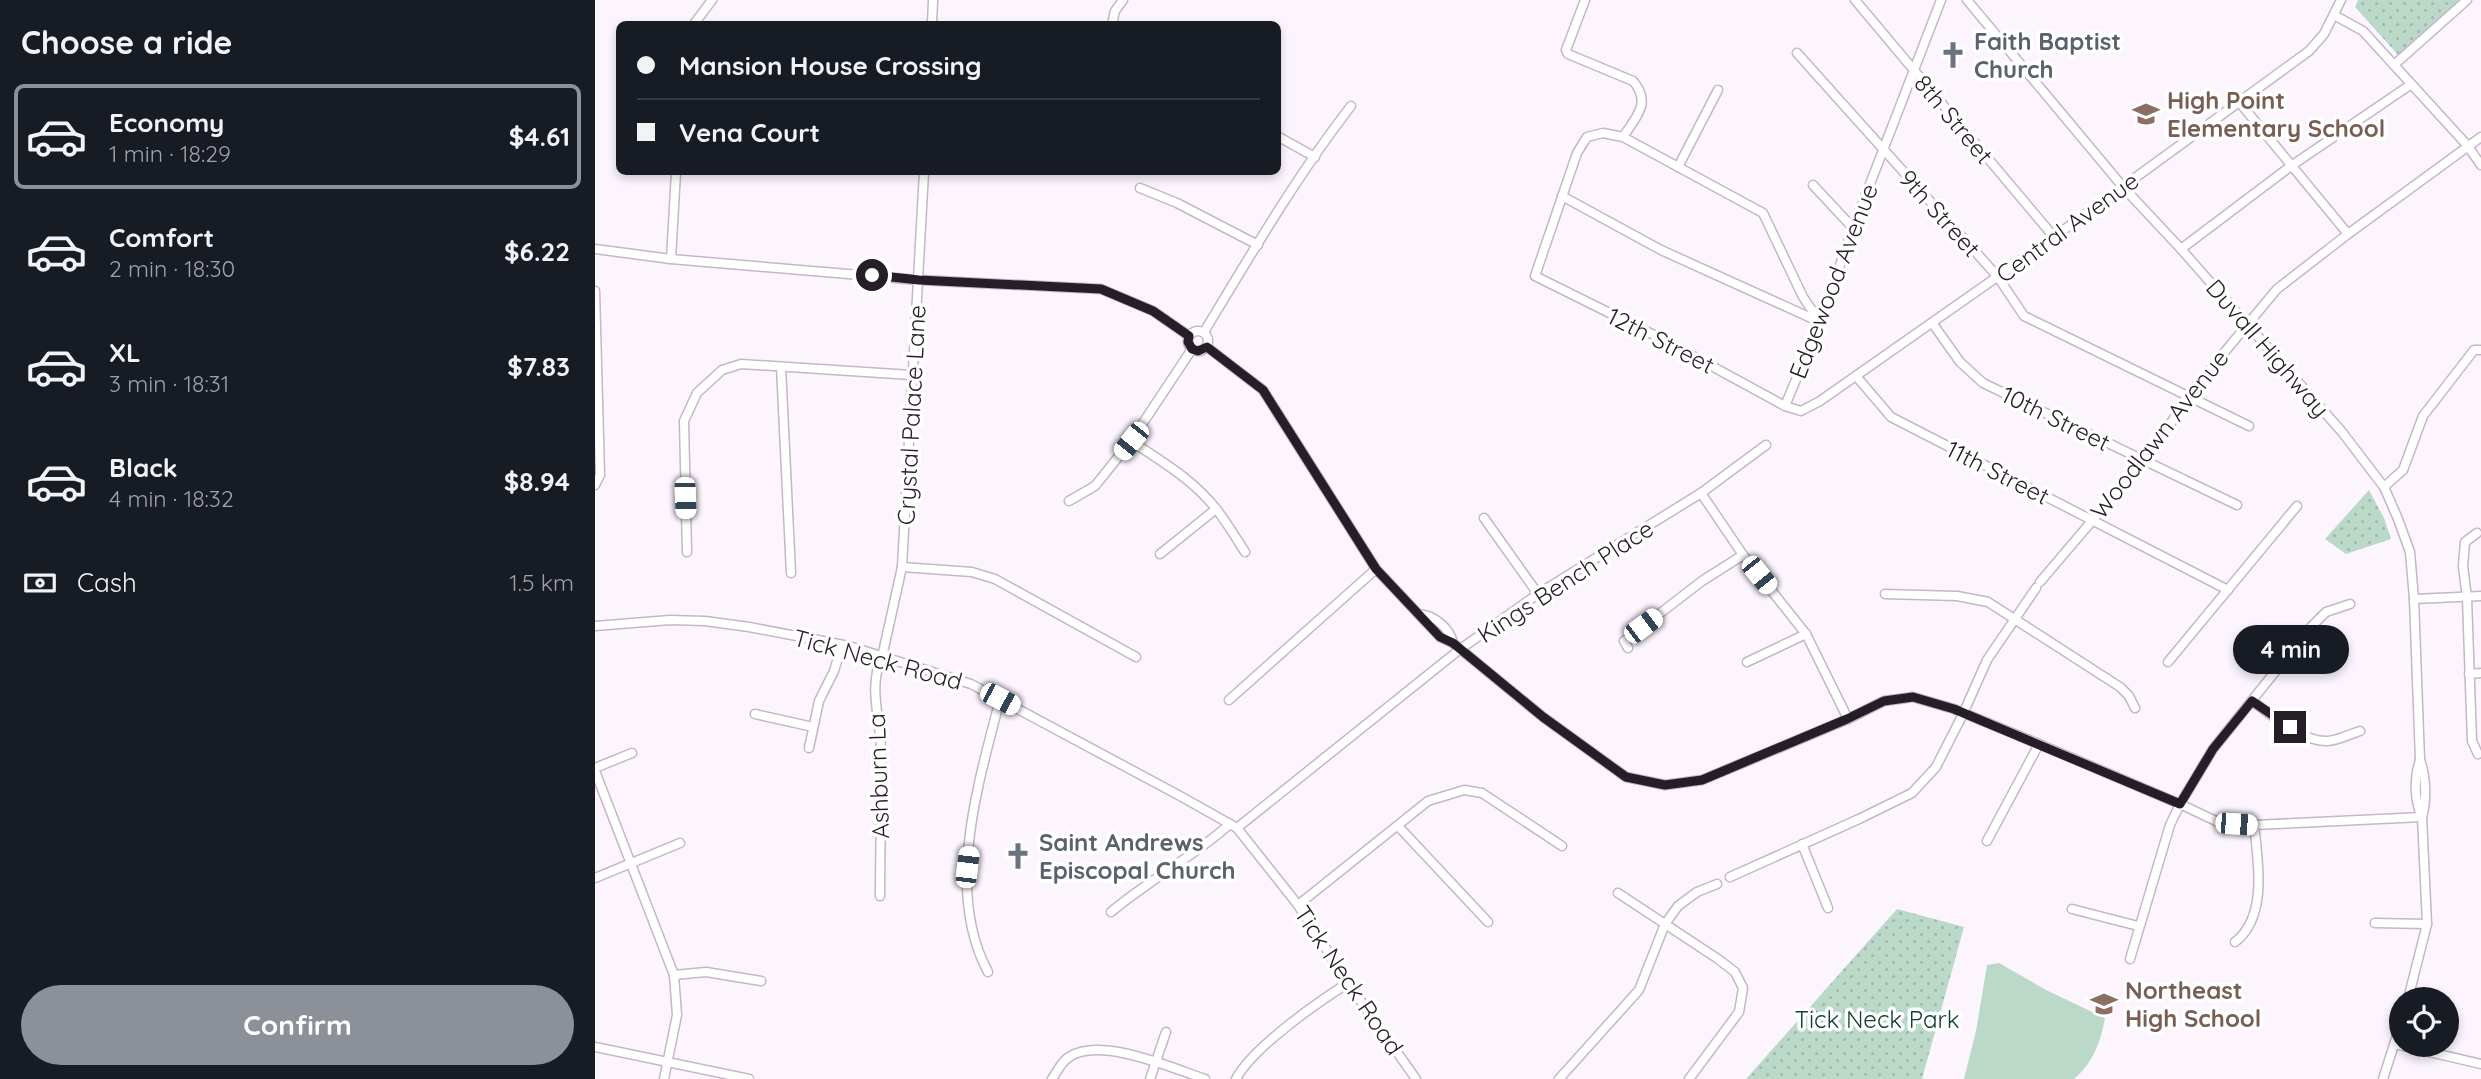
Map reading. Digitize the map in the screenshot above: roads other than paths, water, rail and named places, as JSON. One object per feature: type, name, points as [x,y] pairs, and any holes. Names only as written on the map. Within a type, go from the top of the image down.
[{"type":"street","points":[[696,21],[712,0]]},
{"type":"street","points":[[932,21],[933,0]]},
{"type":"street","points":[[1113,21],[1122,0]]},
{"type":"street","points":[[1585,0],[1566,50],[1568,54],[1633,81],[1639,88],[1643,96],[1641,108],[1623,137]]},
{"type":"street","name":"8th Street","points":[[1855,0],[2054,237]]},
{"type":"street","name":"Edgewood Avenue","points":[[1785,406],[1820,322],[1853,228],[1941,0]]},
{"type":"street","name":"Duvall Highway","points":[[1967,0],[2123,187],[2181,248],[2342,432],[2384,487],[2399,519],[2410,552],[2414,599],[2420,760],[2416,771],[2416,804],[2422,817],[2427,924],[2411,987]]},
{"type":"street","name":"Central Avenue","points":[[1785,406],[1801,411],[1856,376],[1933,324],[2240,103],[2309,51],[2324,34],[2341,0]]},
{"type":"street","points":[[2394,65],[2467,0]]},
{"type":"street","points":[[2333,16],[2363,31],[2467,145],[2481,165]]},
{"type":"street","name":"9th Street","points":[[1797,53],[1998,277],[2024,316],[2249,426]]},
{"type":"street","points":[[2181,248],[2291,166],[2410,85]]},
{"type":"street","points":[[1678,166],[1718,90]]},
{"type":"street","points":[[2240,103],[2348,233]]},
{"type":"street","points":[[1204,332],[1258,244],[1351,106]]},
{"type":"street","points":[[1603,133],[1623,137],[1763,213],[1803,297],[1820,322],[1661,250],[1562,196],[1577,153],[1587,137],[1603,133]]},
{"type":"street","name":"Woodlawn Avenue","points":[[1730,877],[1912,793],[1936,766],[1987,660],[2013,619],[2091,520],[2143,461],[2188,397],[2277,289],[2348,233],[2481,137]]},
{"type":"street","points":[[1281,138],[1315,157]]},
{"type":"street","points":[[671,258],[676,175]]},
{"type":"street","name":"Crystal Palace Lane","points":[[882,657],[902,567],[924,175]]},
{"type":"street","points":[[1813,185],[1853,228]]},
{"type":"street","points":[[1140,188],[1177,203],[1258,244]]},
{"type":"street","name":"12th Street","points":[[1562,196],[1535,276],[1662,339],[1785,406]]},
{"type":"street","points":[[595,249],[919,280],[1101,289],[1153,311],[1189,336]]},
{"type":"street","points":[[595,290],[600,475],[595,485]]},
{"type":"street","name":"10th Street","points":[[1933,324],[1960,362],[1983,383],[2237,505]]},
{"type":"street","points":[[1194,331],[1204,332],[1208,337],[1207,347],[1198,351],[1192,349],[1188,342],[1189,336],[1194,331]]},
{"type":"street","points":[[1207,347],[1263,390],[1376,569],[1418,614],[1429,615],[1451,634],[1456,647],[1543,717],[1626,777],[1665,785],[1702,780],[1884,701],[1913,697],[2039,744],[2218,822],[2254,825],[2422,817]]},
{"type":"street","points":[[1069,501],[1095,486],[1131,441],[1192,349]]},
{"type":"street","points":[[2384,487],[2403,470],[2423,416],[2474,350],[2481,351]]},
{"type":"street","points":[[687,552],[684,421],[696,394],[722,370],[741,364],[911,375]]},
{"type":"street","points":[[781,367],[791,573]]},
{"type":"street","name":"11th Street","points":[[1856,376],[1891,417],[2228,590]]},
{"type":"street","points":[[1131,441],[1180,473],[1216,509],[1245,552]]},
{"type":"street","name":"Kings Bench Place","points":[[1111,912],[1131,895],[1233,826],[1456,647],[1701,493],[1766,445]]},
{"type":"street","points":[[1701,493],[1743,555],[1807,634],[1847,719]]},
{"type":"street","points":[[2168,662],[2297,506]]},
{"type":"street","points":[[1160,554],[1216,509]]},
{"type":"street","points":[[1484,518],[1538,594]]},
{"type":"street","points":[[2477,533],[2465,542],[2463,566],[2467,598],[2472,741],[2479,754]]},
{"type":"street","points":[[1629,648],[1624,641],[1702,581],[1743,555]]},
{"type":"street","points":[[902,567],[972,572],[995,579],[1136,657]]},
{"type":"street","points":[[1229,700],[1376,569]]},
{"type":"street","points":[[1885,594],[1957,596],[1987,602],[2120,687],[2135,708]]},
{"type":"street","points":[[2414,599],[2481,596]]},
{"type":"street","points":[[2130,959],[2170,825],[2213,749],[2311,627],[2326,612],[2350,604]]},
{"type":"street","name":"Tick Neck Road","points":[[595,626],[670,620],[749,626],[842,645],[971,684],[1233,826],[1298,905],[1348,983],[1416,1079]]},
{"type":"street","points":[[1747,662],[1807,634]]},
{"type":"street","points":[[809,748],[819,701],[834,671],[842,645]]},
{"type":"street","name":"Ashburn La","points":[[880,896],[881,744],[875,695],[877,667],[882,657]]},
{"type":"street","points":[[2469,674],[2481,673]]},
{"type":"street","points":[[988,972],[979,956],[969,919],[967,867],[977,792],[1000,699]]},
{"type":"street","points":[[2252,701],[2284,724],[2312,739],[2328,741],[2360,731]]},
{"type":"street","points":[[755,714],[813,727]]},
{"type":"street","points":[[1987,841],[2039,744]]},
{"type":"street","points":[[632,753],[595,770],[674,975],[677,1015],[664,1079]]},
{"type":"street","points":[[1298,905],[1427,801],[1464,790],[1482,793],[1562,846]]},
{"type":"street","points":[[2235,942],[2248,929],[2257,899],[2254,825]]},
{"type":"street","points":[[1398,826],[1488,922]]},
{"type":"street","points":[[595,878],[680,843]]},
{"type":"street","points":[[1802,844],[1828,908]]},
{"type":"street","points":[[1559,1079],[1639,990],[1665,925],[1678,906],[1697,892],[1717,884]]},
{"type":"street","points":[[1618,893],[1735,972],[1743,988],[1739,1012],[1689,1079]]},
{"type":"street","points":[[2072,909],[2138,926]]},
{"type":"street","points":[[2375,922],[2427,924]]},
{"type":"street","points":[[674,975],[706,972],[761,981]]},
{"type":"street","points":[[1236,1079],[1269,1041],[1321,1000],[1348,983]]},
{"type":"street","points":[[1150,1079],[1166,1032]]},
{"type":"street","points":[[595,1047],[749,1079]]},
{"type":"street","points":[[1052,1079],[1069,1057],[1081,1052],[1109,1051],[1205,1079]]},
{"type":"street","points":[[2383,1079],[2391,1057]]},
{"type":"street","points":[[2451,1057],[2481,1064]]},
{"type":"place","name":"Faith Baptist Church","points":[[1953,55]]},
{"type":"place","name":"High Point Elementary School","points":[[2146,114]]},
{"type":"place","name":"Saint Andrews Episcopal Church","points":[[1018,856]]},
{"type":"place","name":"Northeast High School","points":[[2104,1004]]},
{"type":"park label","name":"Tick Neck Park","points":[[1877,1019]]}]
